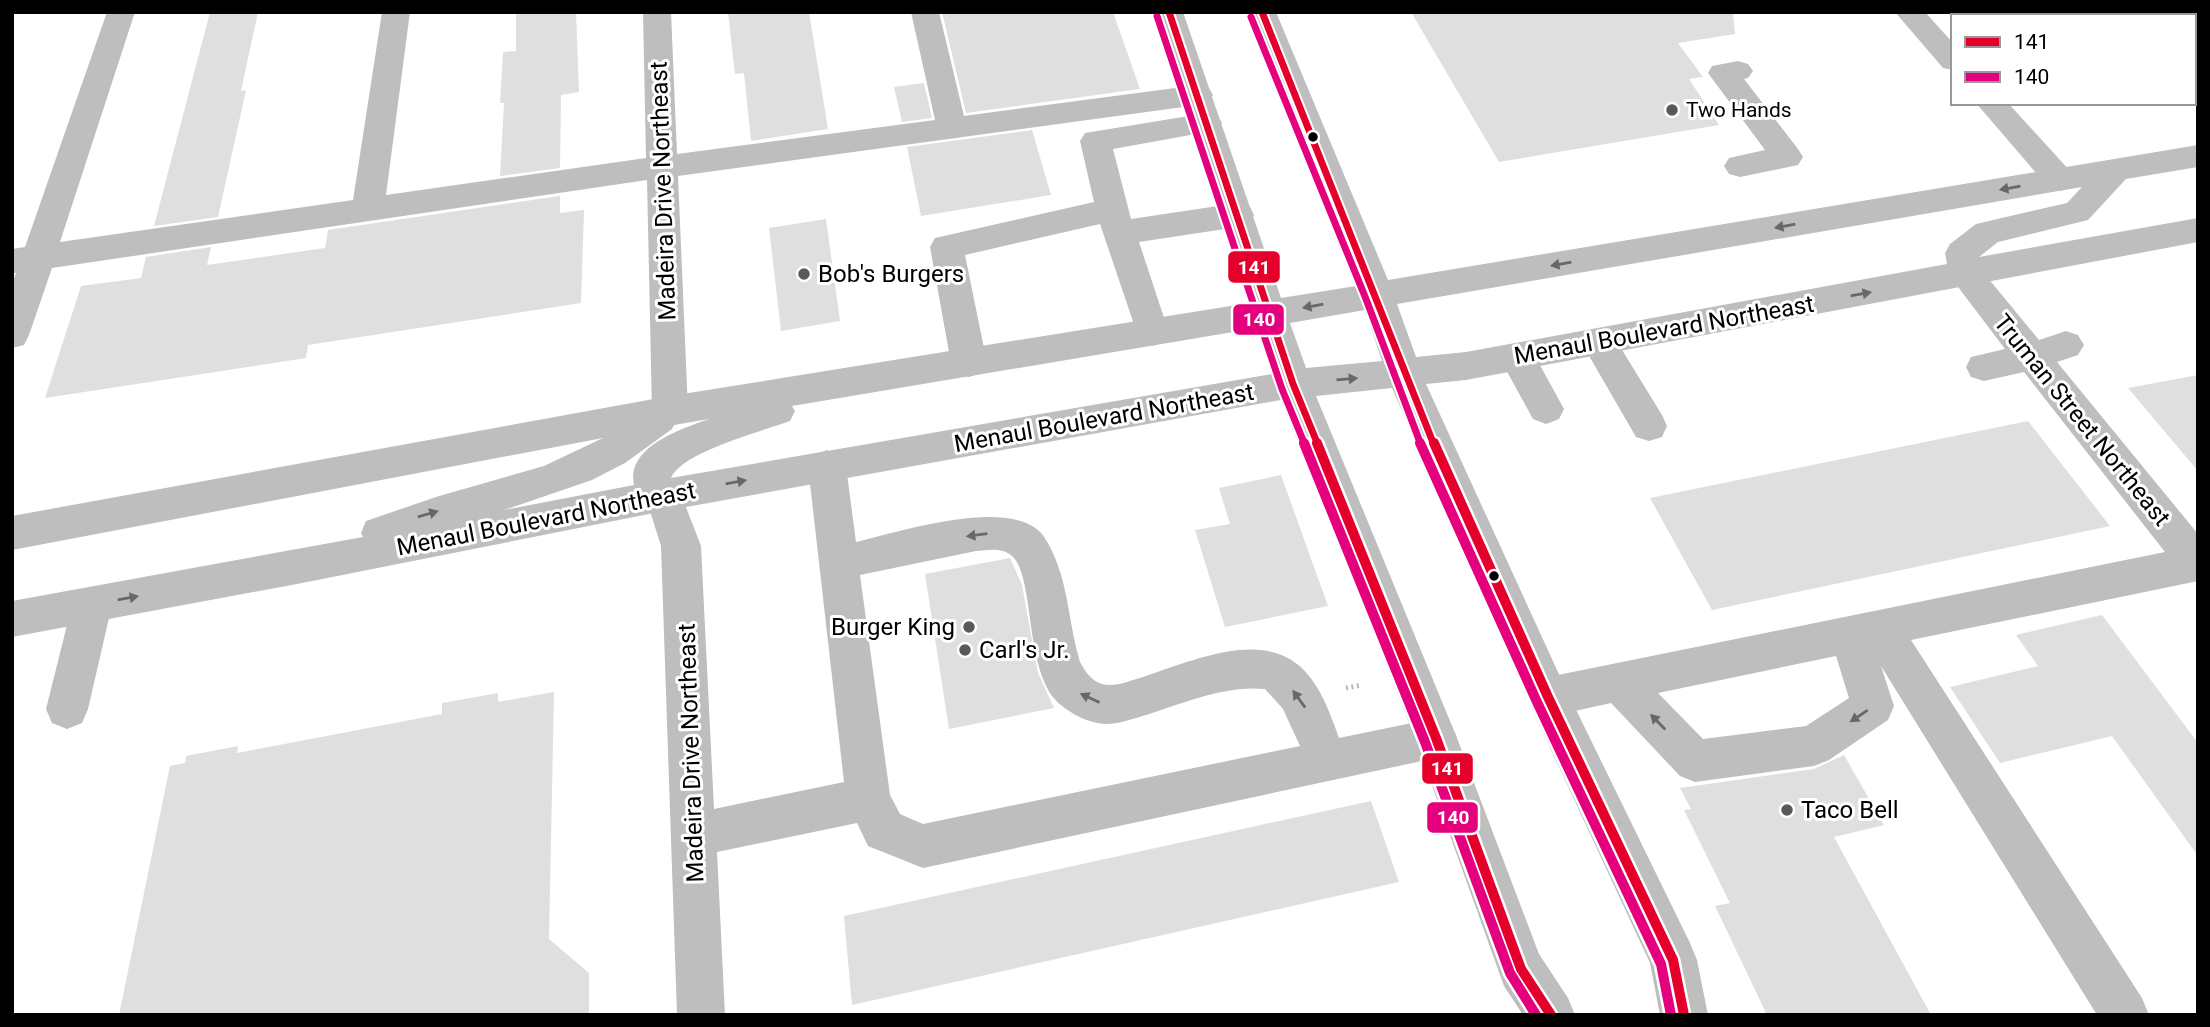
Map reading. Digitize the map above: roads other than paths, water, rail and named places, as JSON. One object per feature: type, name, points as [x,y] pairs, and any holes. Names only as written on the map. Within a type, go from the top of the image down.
[{"type":"main road","points":[[12,335],[25,259],[121,12]]},
{"type":"main road","points":[[368,210],[396,12]]},
{"type":"main road","name":"Madeira Drive Northeast","points":[[657,12],[670,411]]},
{"type":"main road","points":[[925,12],[952,128]]},
{"type":"main road","points":[[1169,12],[1293,384],[1436,738],[1521,969],[1551,1015]]},
{"type":"main road","points":[[1262,12],[1377,295],[1404,373],[1548,697],[1673,960],[1684,1015]]},
{"type":"main road","points":[[1909,12],[1937,46]]},
{"type":"main road","points":[[1738,71],[1723,73],[1783,140],[1787,157],[1740,166]]},
{"type":"main road","points":[[1985,107],[2060,180]]},
{"type":"main road","points":[[25,259],[952,128],[1202,109]]},
{"type":"main road","points":[[1152,333],[1116,222],[1096,141],[1202,109]]},
{"type":"main road","points":[[12,533],[670,411],[1152,333],[2198,156]]},
{"type":"main road","points":[[1966,275],[1962,253],[1988,232],[2077,212],[2116,170]]},
{"type":"main road","points":[[969,363],[947,247],[1116,222],[1238,215]]},
{"type":"main road","name":"Menaul Boulevard Northeast","points":[[12,619],[297,567],[664,495],[1293,384],[1404,373],[1517,357],[2198,230]]},
{"type":"main road","name":"Truman Street Northeast","points":[[1966,275],[2197,563]]},
{"type":"main road","points":[[1599,342],[1649,426]]},
{"type":"main road","points":[[1984,367],[2031,357],[2066,345]]},
{"type":"main road","points":[[1517,357],[1546,409]]},
{"type":"main road","name":"Madeira Drive Northeast","points":[[701,1015],[681,546],[664,495],[654,488],[651,476],[655,466],[686,444],[857,381]]},
{"type":"main road","points":[[297,567],[416,517],[555,477],[605,456],[670,411]]},
{"type":"main road","points":[[827,466],[868,799],[884,830],[923,846],[1436,738]]},
{"type":"main road","points":[[839,563],[980,533],[1013,535],[1033,549],[1043,584],[1057,661],[1073,688],[1091,702],[1108,704],[1135,699],[1240,670],[1267,671],[1281,675],[1306,708],[1326,761]]},
{"type":"main road","points":[[1548,697],[2197,563]]},
{"type":"main road","points":[[66,709],[92,605]]},
{"type":"main road","points":[[1619,682],[1695,761],[1814,746],[1873,706],[1865,631]]},
{"type":"main road","points":[[1865,631],[2125,1015]]},
{"type":"main road","points":[[694,835],[868,799]]},
{"type":"place","name":"Two Hands","points":[[1672,110]]},
{"type":"place","name":"Bob's Burgers","points":[[804,274]]},
{"type":"place","name":"Burger King","points":[[969,627]]},
{"type":"place","name":"Carl's Jr.","points":[[965,650]]},
{"type":"place","name":"Taco Bell","points":[[1787,810]]}]
